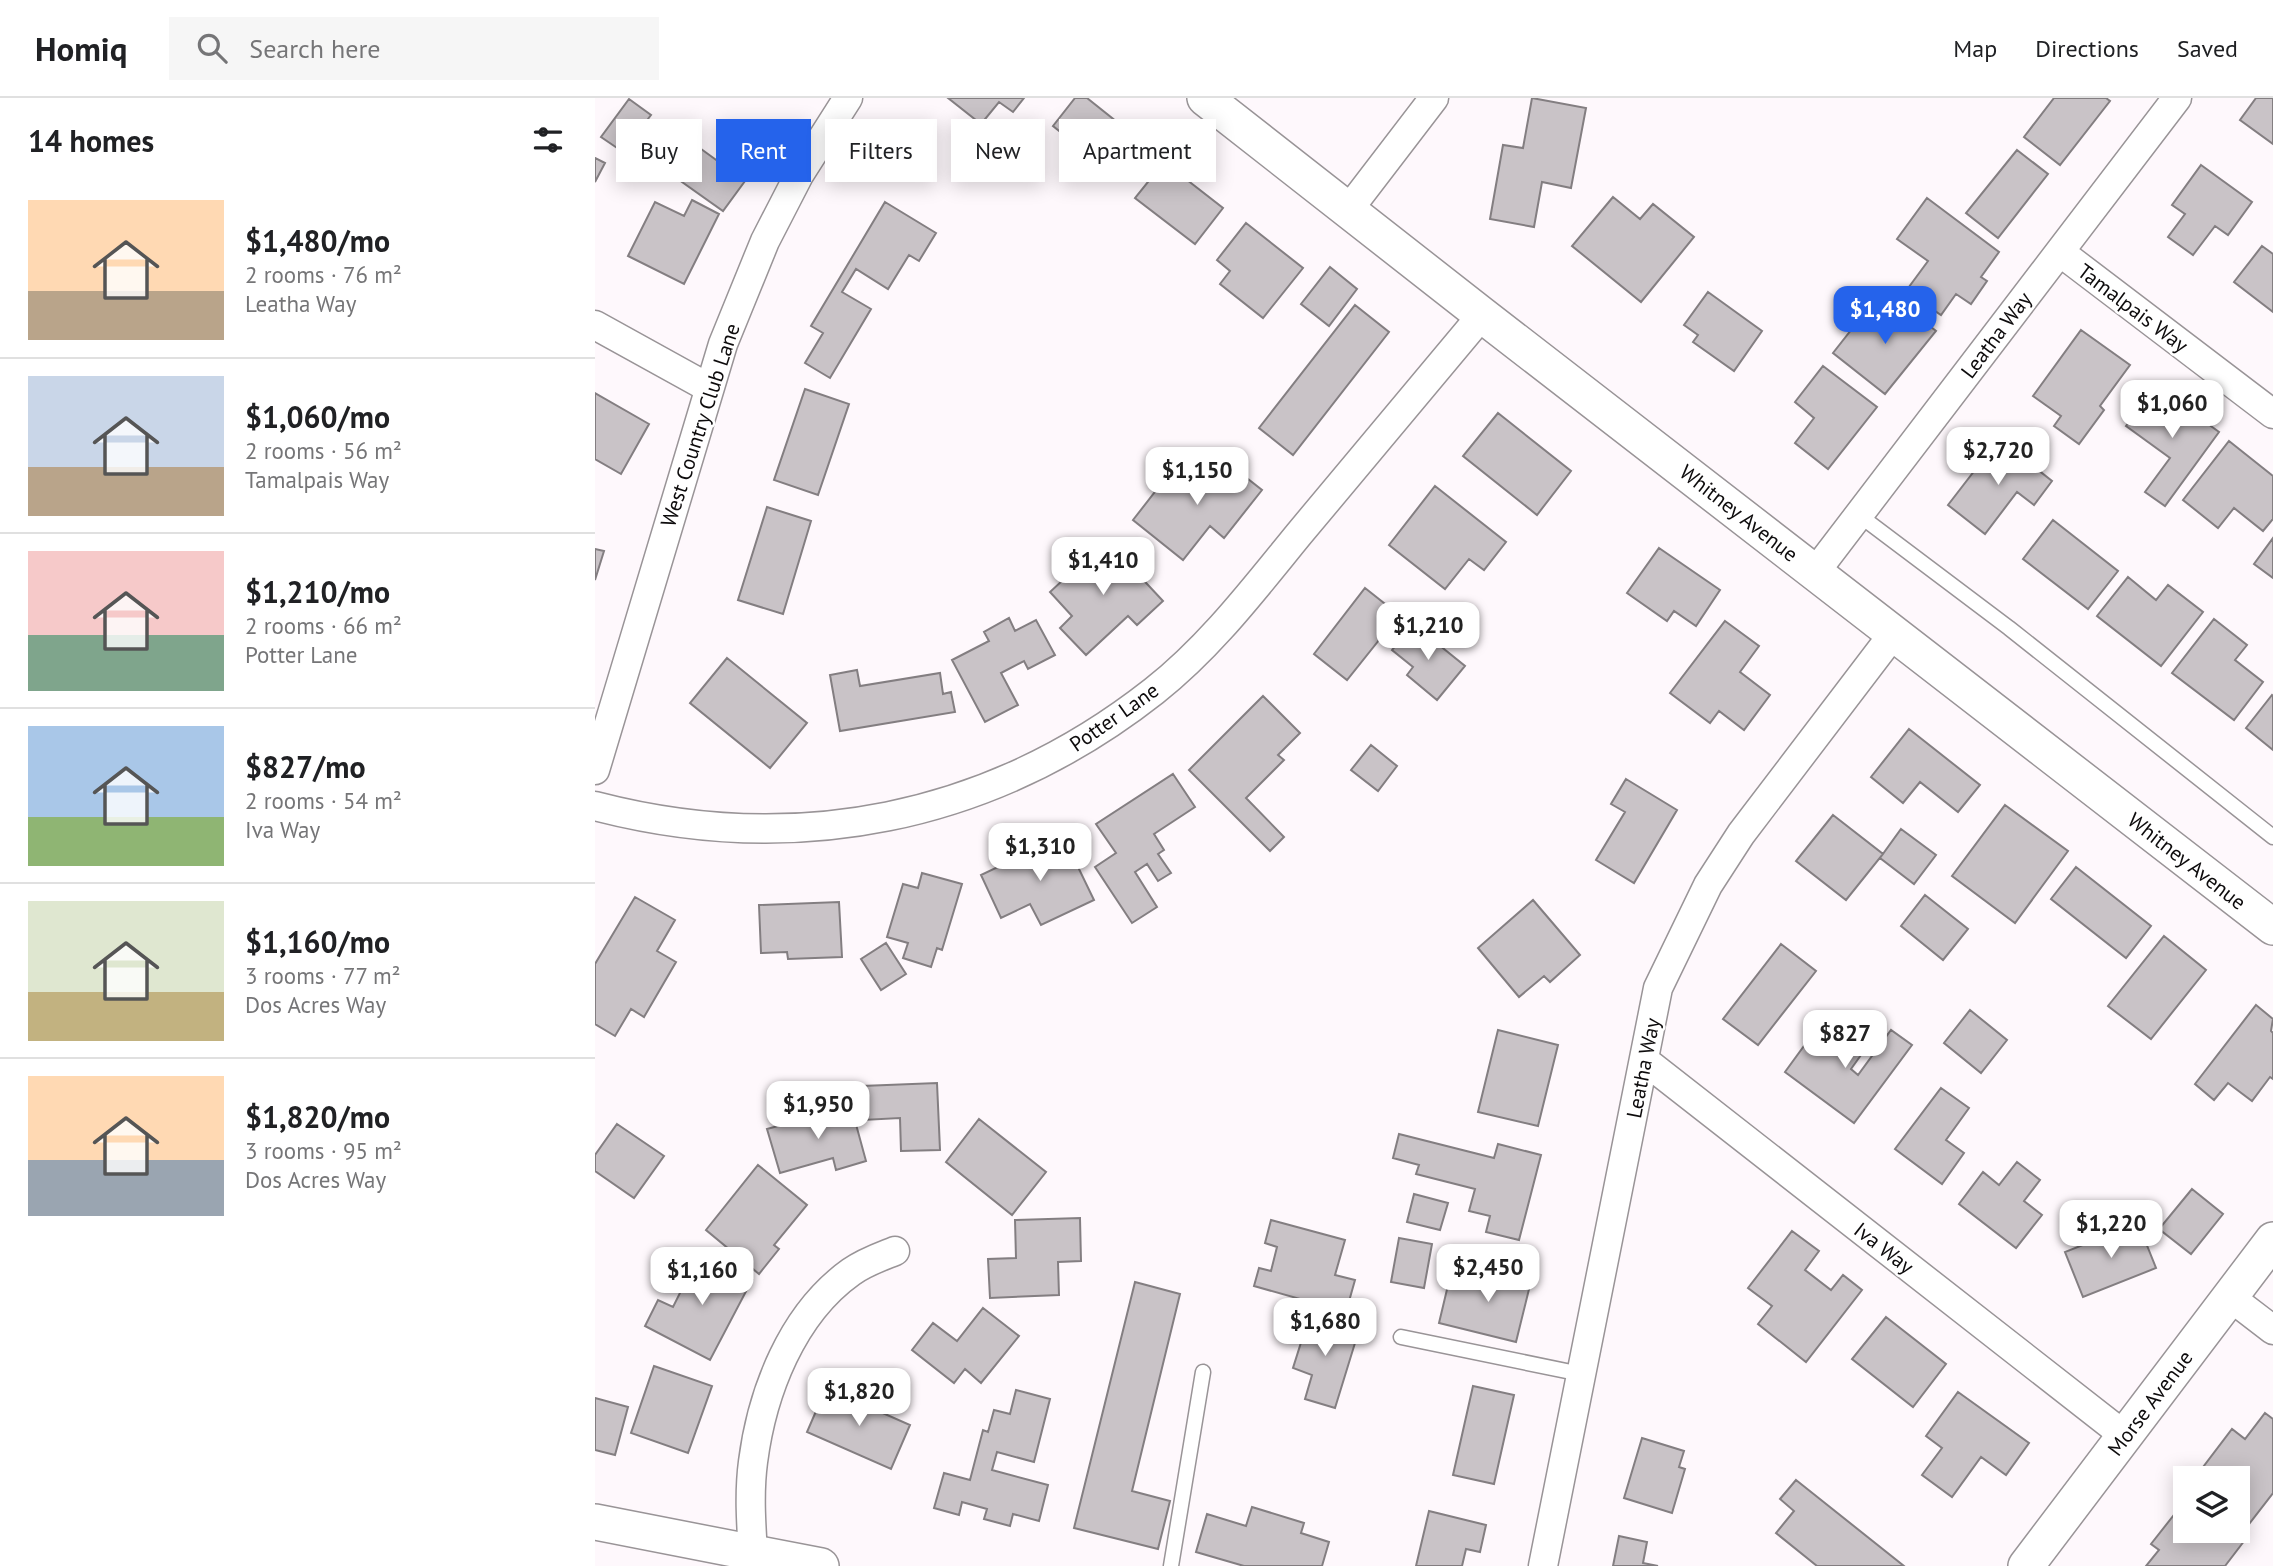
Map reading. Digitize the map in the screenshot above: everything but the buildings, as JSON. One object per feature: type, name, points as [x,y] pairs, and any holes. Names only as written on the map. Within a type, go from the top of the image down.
[{"type":"street","name":"West Country Club Lane","points":[[595,770],[723,344],[765,241],[799,175],[848,98]]},
{"type":"street","name":"Whitney Avenue","points":[[1205,98],[2273,927]]},
{"type":"street","points":[[1349,209],[1434,98]]},
{"type":"street","name":"Leatha Way","points":[[1815,571],[2177,98]]},
{"type":"street","name":"Tamalpais Way","points":[[2060,252],[2273,414]]},
{"type":"street","name":"Potter Lane","points":[[595,806],[694,826],[759,830],[823,827],[886,818],[948,802],[1008,779],[1067,751],[1155,690],[1202,647],[1482,315]]},
{"type":"street","points":[[595,324],[709,388]]},
{"type":"street","name":"Leatha Way","points":[[1543,1566],[1658,988],[1708,885],[1741,834],[1894,634]]},
{"type":"street","name":"Iva Way","points":[[1644,1060],[2125,1436]]},
{"type":"street","name":"Morse Avenue","points":[[2026,1566],[2273,1240]]},
{"type":"street","points":[[753,1553],[753,1462],[763,1413],[790,1344],[802,1323],[824,1295],[852,1272],[895,1251]]},
{"type":"street","points":[[2230,1297],[2273,1330]]},
{"type":"street","points":[[595,1522],[821,1566]]},
{"type":"lane","points":[[1859,515],[2009,628],[2273,837]]},
{"type":"lane","points":[[1401,1337],[1581,1374]]},
{"type":"lane","points":[[1171,1566],[1203,1372]]}]
